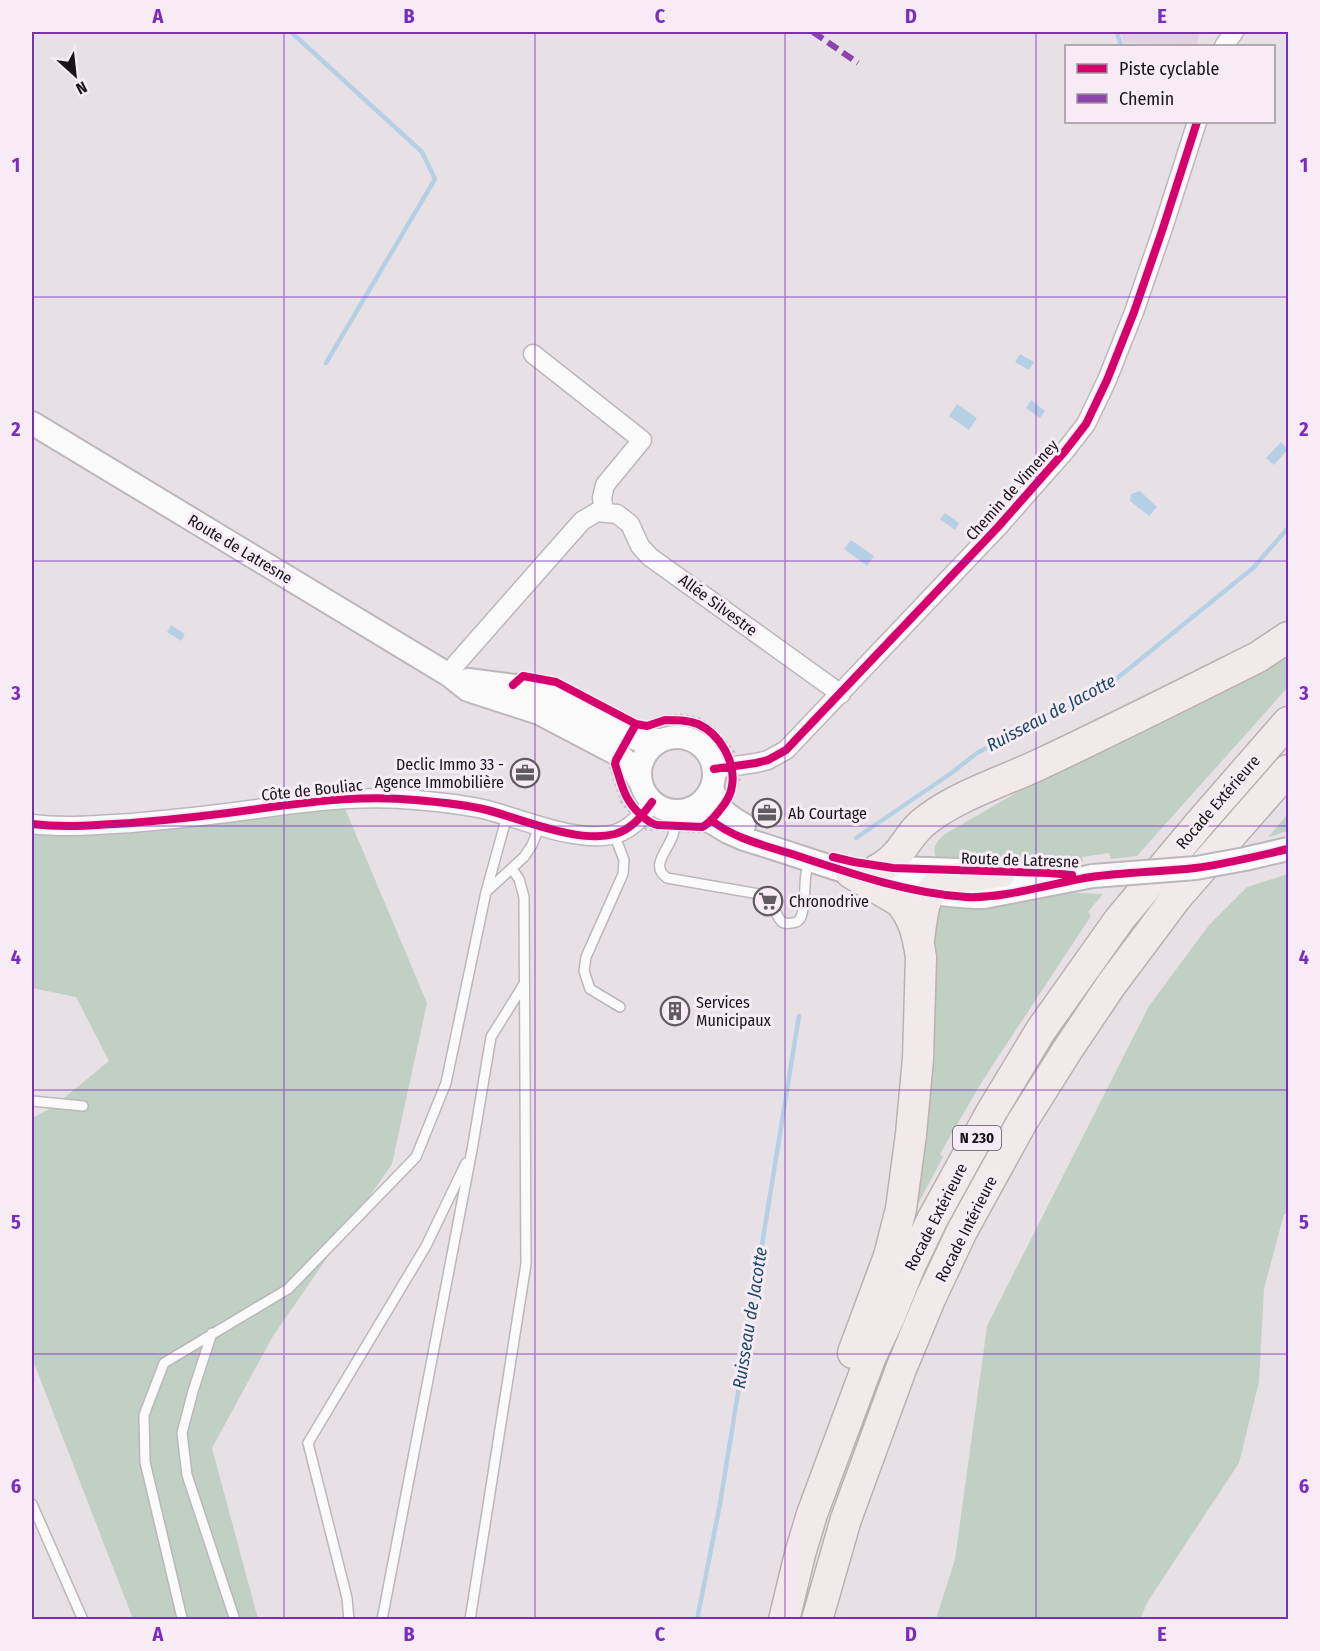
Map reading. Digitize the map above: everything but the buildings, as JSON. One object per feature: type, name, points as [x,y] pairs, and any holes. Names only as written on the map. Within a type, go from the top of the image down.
[{"type":"highway","points":[[882,867],[900,852],[913,832],[929,818],[954,803],[1036,766],[1258,657],[1288,637]]},
{"type":"highway","name":"Rocade Extérieure","points":[[784,1620],[812,1514],[871,1356],[932,1220],[992,1111],[1041,1030],[1119,921],[1199,824],[1288,722]]},
{"type":"highway","name":"Rocade Intérieure","points":[[818,1620],[846,1518],[901,1369],[962,1231],[1022,1122],[1111,986],[1176,898],[1277,792],[1288,770]]},
{"type":"highway","points":[[919,941],[924,904],[933,888],[944,881],[1001,872]]},
{"type":"highway","points":[[812,1514],[811,1478],[854,1349],[889,1257],[901,1209],[918,1059],[921,957],[919,941],[910,916],[899,901],[851,873]]},
{"type":"street","points":[[1225,45],[1234,32]]},
{"type":"street","name":"Chemin de Vimeney","points":[[724,772],[768,760],[786,750],[998,528],[1086,424],[1107,380],[1134,312],[1197,123]]},
{"type":"street","points":[[449,675],[456,664],[582,521],[597,512],[604,512],[602,498],[605,485],[642,440],[533,354]]},
{"type":"street","name":"Route de Latresne","points":[[32,423],[449,675],[468,690],[511,695],[539,713],[639,740],[660,740]]},
{"type":"street","name":"Allée Silvestre","points":[[604,512],[616,514],[630,524],[640,546],[650,557],[840,694]]},
{"type":"street","name":"Route de Latresne","points":[[624,736],[630,764],[640,782]]},
{"type":"street","points":[[672,736],[695,741],[724,772],[701,803],[680,819],[670,811],[660,808],[644,812],[644,793],[639,769],[650,747],[660,740],[672,736]]},
{"type":"street","points":[[718,817],[716,800],[724,772]]},
{"type":"street","name":"Côte de Bouliac","points":[[32,824],[70,827],[103,825],[191,818],[312,802],[368,798],[406,799],[462,805],[585,836],[614,834],[631,826],[644,812]]},
{"type":"street","name":"Route de Latresne","points":[[718,817],[728,832],[744,839],[851,873],[929,892],[984,897],[1093,876]]},
{"type":"street","name":"Route de Latresne","points":[[680,819],[718,817],[836,858],[882,867],[1093,876]]},
{"type":"street","points":[[1093,876],[1196,867],[1288,849]]},
{"type":"lane","points":[[181,1620],[145,1462],[144,1415],[164,1362],[288,1289],[416,1156],[446,1083],[486,892],[507,816]]},
{"type":"lane","points":[[680,819],[660,860],[662,874],[668,878],[765,895],[770,898],[780,920],[784,923],[795,922],[803,912],[806,872],[810,860]]},
{"type":"lane","points":[[486,892],[525,857],[540,825]]},
{"type":"lane","points":[[614,834],[624,860],[623,874],[586,957],[584,971],[590,988],[620,1007]]},
{"type":"lane","points":[[470,1620],[526,1264],[524,897],[519,879],[513,869]]},
{"type":"lane","points":[[382,1620],[472,1150],[491,1037],[524,984]]},
{"type":"lane","points":[[32,1101],[83,1106]]},
{"type":"lane","points":[[349,1620],[346,1598],[308,1443],[426,1246],[472,1150]]},
{"type":"lane","points":[[213,1333],[193,1390],[182,1433],[187,1475],[236,1620]]},
{"type":"lane","points":[[32,1504],[83,1620]]},
{"type":"path","points":[[665,720],[681,720],[696,723],[708,730],[725,746],[724,772],[732,787],[718,817],[702,827],[680,819],[657,825],[650,823],[644,812],[632,807],[626,799],[615,764],[624,736],[665,720]]},
{"type":"shaded area","points":[[1121,32],[1199,32],[1197,45],[1123,43]]},
{"type":"green space","points":[[1288,649],[1288,687],[1137,856],[1111,859],[1109,853],[1082,857],[1083,861],[937,860],[934,852],[935,846],[945,834],[1054,771]]},
{"type":"green space","points":[[344,806],[427,1003],[392,1164],[273,1336],[212,1448],[258,1619],[133,1619],[32,1358],[32,1118],[53,1107],[109,1061],[76,997],[32,988],[32,832]]},
{"type":"green space","points":[[1288,813],[1288,831],[1268,837],[1287,815]]},
{"type":"green space","points":[[1288,874],[1288,1214],[1284,1214],[1264,1289],[1259,1382],[1239,1463],[1148,1601],[1140,1619],[936,1619],[955,1559],[987,1326],[1149,1006],[1209,925],[1247,887]]},
{"type":"green space","points":[[1076,893],[1103,894],[1088,912],[1091,916],[983,1080],[940,1154],[943,1157],[918,1204],[912,1202],[934,904],[996,906]]},
{"type":"water","points":[[1020,354],[1034,362],[1029,370],[1015,362]]},
{"type":"water","points":[[1031,400],[1045,411],[1040,418],[1026,408]]},
{"type":"water","points":[[957,404],[977,418],[969,430],[949,416]]},
{"type":"water","points":[[1281,442],[1288,449],[1274,465],[1266,458]]},
{"type":"water","points":[[1140,491],[1157,507],[1149,516],[1130,501],[1131,494]]},
{"type":"water","points":[[945,513],[959,523],[955,530],[940,519]]},
{"type":"water","points":[[851,540],[874,556],[867,566],[844,549]]},
{"type":"water","points":[[171,625],[185,634],[181,641],[167,632]]},
{"type":"waterway","points":[[291,32],[422,152],[435,179],[326,363]]},
{"type":"waterway","points":[[1117,32],[1121,45]]},
{"type":"waterway","name":"Ruisseau de Jacotte","points":[[856,838],[977,753],[1115,680],[1253,568],[1288,528]]},
{"type":"waterway","name":"Ruisseau de Jacotte","points":[[697,1620],[720,1504],[799,1016]]},
{"type":"marked path","points":[[813,32],[858,63]]},
{"type":"cycle path","points":[[714,769],[768,760],[786,750],[998,527],[1086,424],[1107,380],[1134,312],[1197,123]]},
{"type":"cycle path","points":[[513,685],[523,676],[556,682],[636,724]]},
{"type":"cycle path","points":[[665,720],[698,724],[713,735],[729,758],[733,777],[730,793],[715,816],[702,827],[657,825],[650,822],[631,804],[622,785],[615,764],[636,724],[647,726],[665,720]]},
{"type":"cycle path","points":[[32,824],[69,826],[131,823],[325,801],[379,798],[469,806],[568,833],[601,836],[627,829],[652,802]]},
{"type":"cycle path","points":[[711,820],[731,833],[753,842],[860,876],[902,887],[966,897],[996,896],[1104,875],[1207,866],[1288,849]]},
{"type":"cycle path","points":[[833,857],[893,868],[1072,875]]},
{"type":"place","name":"Declic Immo 33 - Agence Immobilière","points":[[525,773]]},
{"type":"place","name":"Ab Courtage","points":[[767,813]]},
{"type":"place","name":"Chronodrive","points":[[768,901]]},
{"type":"place","name":"Services Municipaux","points":[[675,1011]]}]
